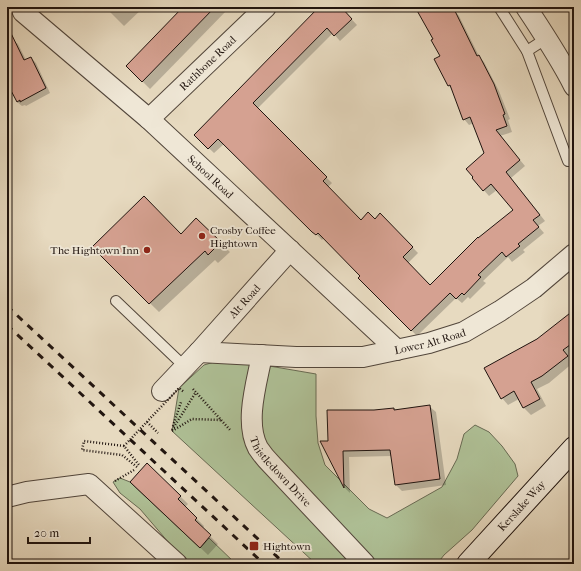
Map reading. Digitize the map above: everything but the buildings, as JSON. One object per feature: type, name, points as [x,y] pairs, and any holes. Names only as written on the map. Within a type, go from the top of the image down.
[{"type":"street","name":"School Road","points":[[21,7],[23,12],[149,119],[397,350]]},
{"type":"street","name":"Rathbone Road","points":[[149,119],[266,7]]},
{"type":"street","points":[[526,7],[547,38],[574,86]]},
{"type":"street","name":"Alt Road","points":[[162,391],[290,250]]},
{"type":"street","name":"Lower Alt Road","points":[[262,355],[296,357],[363,357],[429,343],[464,332],[534,288],[574,254]]},
{"type":"street","points":[[199,352],[262,355]]},
{"type":"street","name":"Thistledown Drive","points":[[262,355],[252,422],[254,438],[258,448],[272,465],[365,564]]},
{"type":"street","name":"Kerslake Way","points":[[468,564],[574,448]]},
{"type":"street","points":[[7,497],[27,492],[89,484],[169,561]]},
{"type":"lane","points":[[499,7],[527,51],[568,161]]},
{"type":"lane","points":[[527,51],[547,38]]},
{"type":"lane","points":[[116,301],[185,367]]},
{"type":"path","points":[[124,446],[179,388],[184,392],[172,430]]},
{"type":"path","points":[[196,392],[221,420],[192,419],[172,430],[196,392]]},
{"type":"path","points":[[147,422],[158,433]]},
{"type":"path","points":[[84,441],[124,446],[138,466],[122,455],[82,450],[84,441]]},
{"type":"green space","points":[[221,360],[240,361],[316,374],[316,416],[318,443],[325,465],[369,509],[387,518],[442,487],[457,459],[464,434],[475,425],[489,432],[502,446],[515,464],[518,476],[472,530],[444,555],[437,564],[316,564],[172,431],[179,388],[204,365]]},
{"type":"green space","points":[[120,478],[130,482],[200,548],[209,538],[236,564],[187,564],[140,509],[120,493],[113,482]]},
{"type":"railway","points":[[7,306],[285,564]]},
{"type":"railway","points":[[7,325],[264,564]]},
{"type":"place","name":"Crosby Coffee Hightown","points":[[202,236]]},
{"type":"place","name":"The Hightown Inn","points":[[147,250]]},
{"type":"place","name":"Hightown","points":[[254,546]]}]
